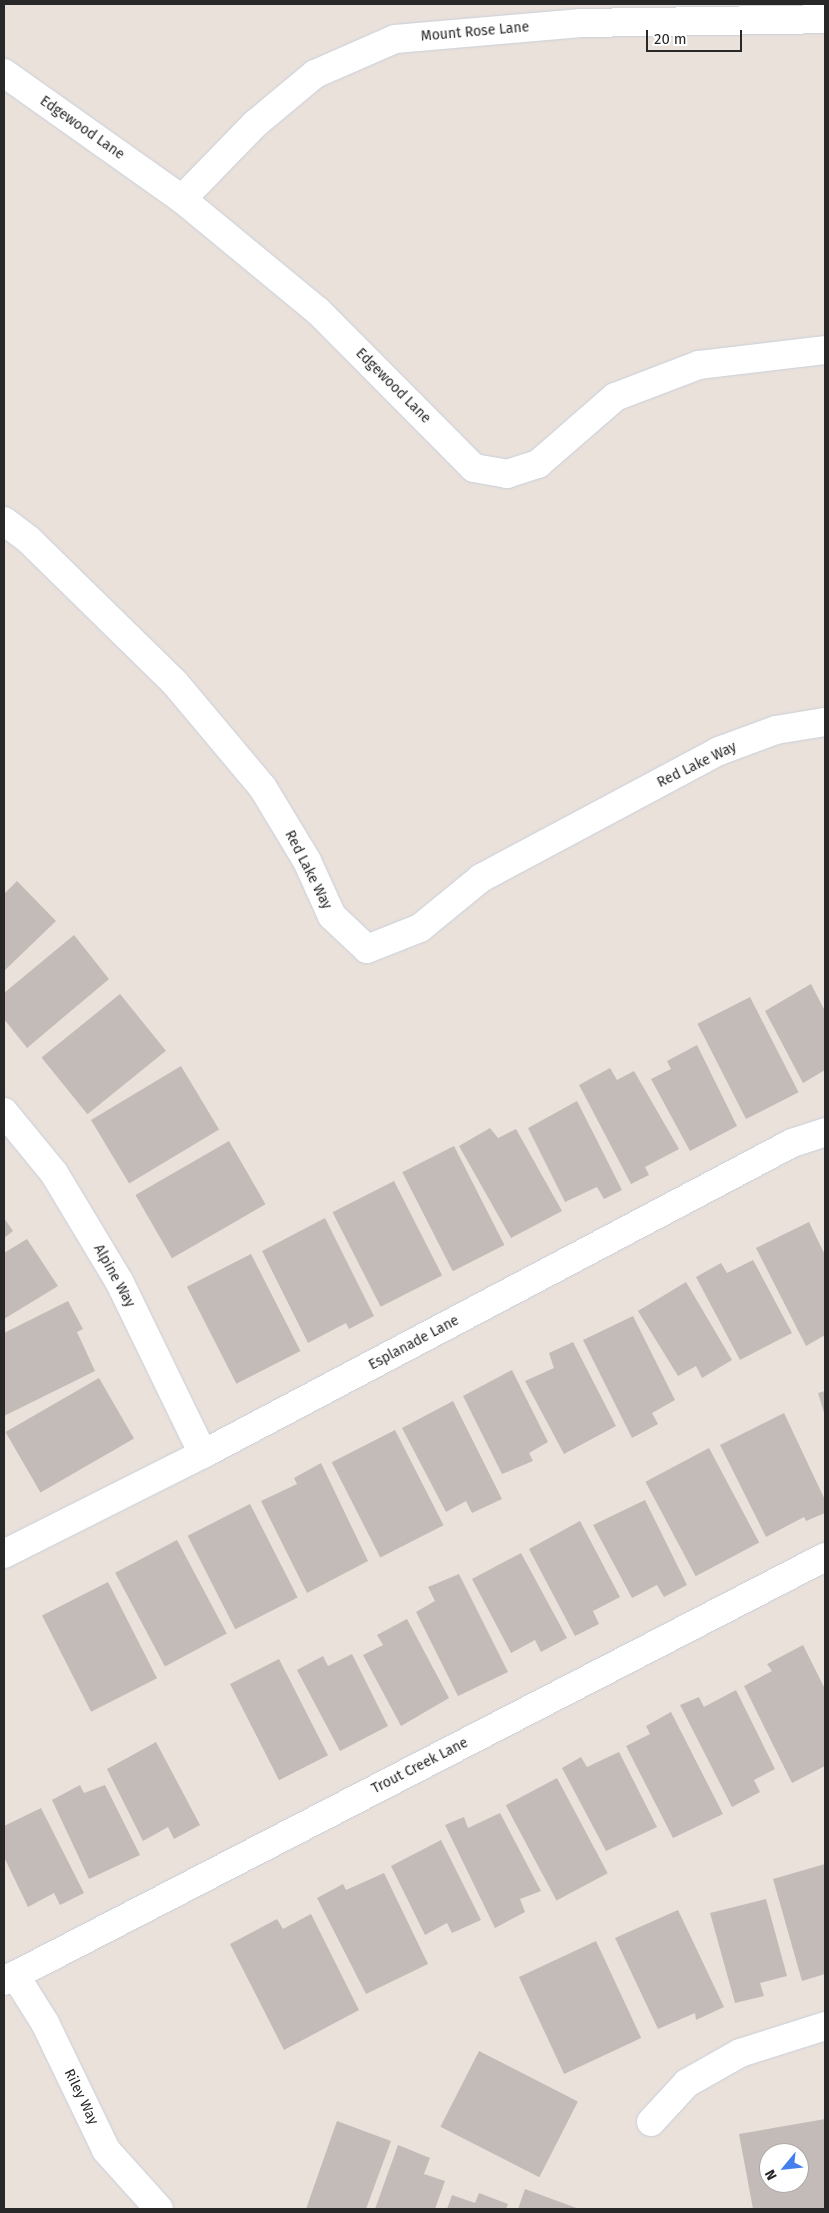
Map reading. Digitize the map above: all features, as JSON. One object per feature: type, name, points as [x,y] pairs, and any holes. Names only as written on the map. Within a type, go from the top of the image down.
[{"type":"street","name":"Mount Rose Lane","points":[[182,199],[254,124],[315,74],[395,39],[580,23],[825,19]]},
{"type":"street","name":"Edgewood Lane","points":[[4,72],[182,199],[318,311],[474,468],[507,474],[538,464],[615,397],[699,365],[825,350]]},
{"type":"street","name":"Red Lake Way","points":[[4,521],[29,540],[175,683],[263,788],[307,861],[332,916],[367,948],[420,928],[481,878],[719,751],[776,730],[825,722]]},
{"type":"street","name":"Alpine Way","points":[[4,1112],[54,1174],[120,1282],[203,1454]]},
{"type":"street","name":"Esplanade Lane","points":[[4,1554],[203,1454],[792,1143],[825,1132]]},
{"type":"street","name":"Trout Creek Lane","points":[[10,1978],[825,1557]]},
{"type":"street","name":"Riley Way","points":[[10,1978],[45,2023],[106,2150],[158,2209]]},
{"type":"street","points":[[651,2122],[687,2083],[740,2053],[825,2026]]},
{"type":"building","points":[[17,881],[56,921],[4,971],[4,894]]},
{"type":"building","points":[[74,935],[109,979],[27,1048],[4,1019],[4,993]]},
{"type":"building","points":[[811,984],[825,1011],[825,1070],[803,1083],[765,1011]]},
{"type":"building","points":[[120,994],[166,1051],[87,1114],[42,1058]]},
{"type":"building","points":[[750,997],[799,1092],[746,1119],[697,1024]]},
{"type":"building","points":[[697,1045],[737,1126],[690,1151],[651,1079],[671,1069],[667,1061]]},
{"type":"building","points":[[181,1066],[219,1129],[129,1184],[91,1120]]},
{"type":"building","points":[[610,1068],[617,1080],[634,1071],[679,1149],[645,1167],[649,1175],[631,1184],[579,1085]]},
{"type":"building","points":[[577,1101],[622,1190],[604,1199],[597,1187],[565,1202],[528,1128]]},
{"type":"building","points":[[490,1128],[498,1138],[516,1129],[562,1211],[511,1238],[459,1146]]},
{"type":"building","points":[[229,1141],[266,1204],[172,1258],[135,1195]]},
{"type":"building","points":[[454,1146],[504,1245],[453,1271],[402,1172]]},
{"type":"building","points":[[394,1181],[442,1275],[381,1307],[333,1212]]},
{"type":"building","points":[[4,1218],[13,1231],[4,1238]]},
{"type":"building","points":[[325,1218],[374,1316],[349,1329],[346,1323],[308,1343],[262,1251]]},
{"type":"building","points":[[809,1222],[825,1255],[825,1335],[806,1346],[756,1248]]},
{"type":"building","points":[[27,1239],[58,1286],[4,1319],[4,1253]]},
{"type":"building","points":[[251,1254],[300,1351],[236,1384],[187,1287]]},
{"type":"building","points":[[753,1260],[792,1333],[740,1360],[696,1277],[721,1263],[727,1273]]},
{"type":"building","points":[[686,1282],[732,1360],[702,1378],[696,1366],[678,1376],[638,1311]]},
{"type":"building","points":[[68,1301],[83,1329],[77,1332],[95,1371],[4,1416],[4,1333]]},
{"type":"building","points":[[633,1316],[675,1400],[652,1413],[658,1424],[632,1438],[583,1340]]},
{"type":"building","points":[[573,1342],[616,1426],[564,1454],[525,1381],[554,1368],[549,1353]]},
{"type":"building","points":[[512,1370],[548,1442],[529,1453],[533,1461],[502,1474],[463,1396]]},
{"type":"building","points":[[99,1378],[134,1439],[40,1493],[5,1432]]},
{"type":"building","points":[[825,1391],[825,1416],[818,1393]]},
{"type":"building","points":[[453,1401],[502,1499],[472,1513],[466,1501],[446,1512],[402,1428]]},
{"type":"building","points":[[784,1413],[825,1500],[825,1513],[806,1521],[804,1517],[766,1537],[720,1445]]},
{"type":"building","points":[[395,1430],[444,1525],[380,1558],[332,1462]]},
{"type":"building","points":[[709,1448],[759,1542],[696,1576],[645,1482]]},
{"type":"building","points":[[321,1463],[368,1561],[307,1593],[261,1501],[297,1484],[294,1478]]},
{"type":"building","points":[[645,1500],[687,1585],[664,1597],[657,1585],[632,1598],[593,1525]]},
{"type":"building","points":[[250,1504],[298,1598],[235,1629],[188,1536]]},
{"type":"building","points":[[580,1521],[620,1597],[593,1611],[599,1624],[575,1636],[529,1549]]},
{"type":"building","points":[[177,1540],[227,1634],[165,1666],[115,1573]]},
{"type":"building","points":[[521,1553],[567,1638],[541,1652],[535,1640],[511,1653],[472,1579]]},
{"type":"building","points":[[459,1574],[508,1672],[458,1696],[416,1612],[435,1601],[428,1587]]},
{"type":"building","points":[[108,1582],[157,1678],[91,1712],[42,1616]]},
{"type":"building","points":[[407,1619],[449,1698],[401,1726],[363,1655],[383,1645],[377,1635]]},
{"type":"building","points":[[803,1645],[825,1689],[825,1766],[792,1783],[744,1686],[772,1671],[767,1664]]},
{"type":"building","points":[[352,1654],[388,1726],[340,1751],[297,1670],[323,1656],[328,1666]]},
{"type":"building","points":[[279,1659],[328,1755],[279,1780],[230,1684]]},
{"type":"building","points":[[736,1690],[775,1769],[754,1780],[760,1792],[732,1807],[680,1705],[699,1697],[704,1707]]},
{"type":"building","points":[[671,1712],[723,1814],[673,1838],[626,1746],[650,1734],[646,1726]]},
{"type":"building","points":[[156,1742],[200,1825],[174,1839],[168,1827],[143,1841],[107,1769]]},
{"type":"building","points":[[619,1752],[657,1827],[606,1851],[562,1768],[581,1757],[587,1767]]},
{"type":"building","points":[[557,1778],[608,1873],[556,1901],[506,1805]]},
{"type":"building","points":[[80,1785],[84,1793],[105,1785],[140,1855],[89,1879],[52,1800]]},
{"type":"building","points":[[41,1808],[84,1893],[60,1905],[54,1893],[28,1907],[4,1857],[4,1826]]},
{"type":"building","points":[[500,1813],[541,1891],[520,1899],[525,1912],[495,1928],[445,1825],[464,1817],[468,1828]]},
{"type":"building","points":[[441,1840],[481,1920],[452,1933],[447,1923],[425,1935],[391,1866]]},
{"type":"building","points":[[825,1864],[825,1974],[802,1981],[773,1879]]},
{"type":"building","points":[[384,1873],[428,1964],[366,1994],[317,1898],[343,1884],[346,1890]]},
{"type":"building","points":[[766,1899],[787,1976],[760,1983],[764,1996],[735,2003],[710,1913]]},
{"type":"building","points":[[678,1910],[724,2007],[696,2020],[695,2013],[658,2029],[615,1938]]},
{"type":"building","points":[[311,1914],[359,2010],[284,2050],[230,1944],[277,1919],[283,1929]]},
{"type":"building","points":[[596,1941],[641,2038],[564,2074],[519,1977]]},
{"type":"building","points":[[479,2051],[578,2101],[539,2177],[440,2127]]},
{"type":"building","points":[[825,2119],[825,2209],[753,2209],[739,2134]]},
{"type":"building","points":[[337,2121],[391,2141],[366,2209],[306,2209]]},
{"type":"building","points":[[398,2145],[430,2158],[424,2174],[445,2181],[435,2209],[375,2209]]},
{"type":"building","points":[[525,2189],[579,2209],[518,2209]]},
{"type":"building","points":[[479,2193],[508,2204],[506,2209],[447,2209],[452,2195],[475,2203]]}]
